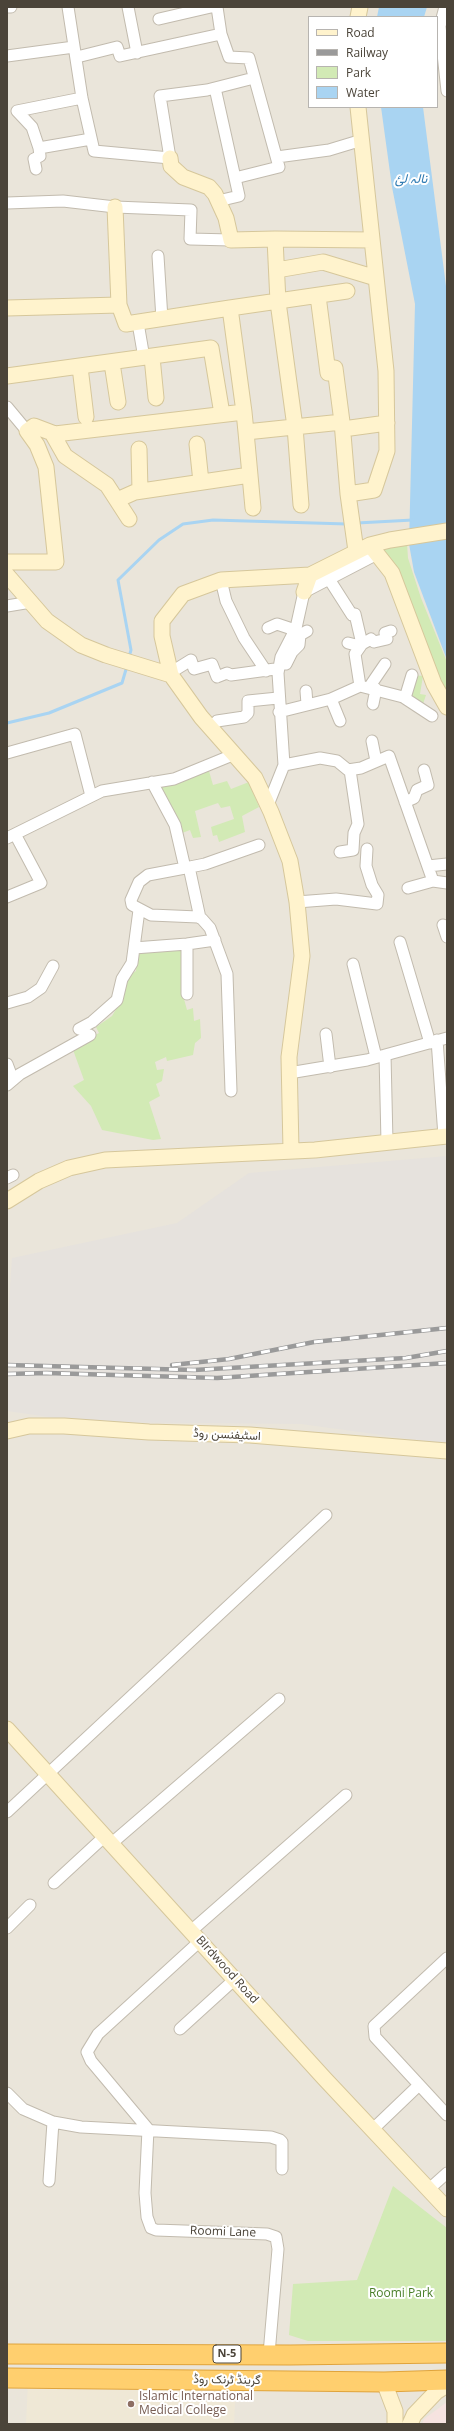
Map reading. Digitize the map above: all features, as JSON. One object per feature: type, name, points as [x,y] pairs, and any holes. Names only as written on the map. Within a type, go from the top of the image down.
[{"type":"highway","name":"N-5","points":[[7,2354],[447,2353]]},
{"type":"highway","name":"گرینڈ ٹرنک روڈ","points":[[7,2378],[384,2382],[443,2386]]},
{"type":"street","points":[[68,7],[82,98],[94,151],[170,158]]},
{"type":"street","points":[[128,7],[137,53]]},
{"type":"street","points":[[159,19],[210,7]]},
{"type":"street","points":[[217,7],[221,34],[229,57],[249,58],[279,167],[235,178]]},
{"type":"street","points":[[446,7],[443,25],[447,87]]},
{"type":"street","points":[[7,56],[117,48],[120,56],[221,34]]},
{"type":"street","points":[[231,240],[226,218],[210,187],[183,177],[171,166],[160,96],[215,88],[254,78]]},
{"type":"street","points":[[215,88],[239,196],[218,201]]},
{"type":"street","points":[[36,169],[34,159],[40,156],[32,126],[17,111],[82,98]]},
{"type":"street","points":[[349,498],[374,490],[387,451],[386,372],[358,108]]},
{"type":"street","points":[[39,148],[91,139]]},
{"type":"street","points":[[277,157],[329,150],[362,140]]},
{"type":"street","points":[[7,203],[63,200],[115,207],[191,210],[190,239],[372,240]]},
{"type":"street","points":[[115,207],[119,305],[126,324],[347,291]]},
{"type":"street","points":[[275,239],[278,302],[295,427],[302,505]]},
{"type":"street","points":[[158,256],[162,319]]},
{"type":"street","points":[[277,270],[324,262],[376,278]]},
{"type":"street","points":[[318,296],[342,425],[352,529],[356,551]]},
{"type":"street","points":[[7,308],[119,305]]},
{"type":"street","points":[[230,308],[244,412],[253,508]]},
{"type":"street","points":[[138,323],[148,357],[156,398]]},
{"type":"street","points":[[7,376],[112,363],[212,348],[222,414]]},
{"type":"street","points":[[112,363],[118,402]]},
{"type":"street","points":[[80,367],[86,417]]},
{"type":"street","points":[[7,407],[37,445],[46,467],[56,562],[7,562]]},
{"type":"street","points":[[27,431],[32,427],[38,426],[52,433],[244,412]]},
{"type":"street","points":[[246,432],[295,427],[387,423]]},
{"type":"street","points":[[52,433],[65,456],[107,485],[129,519]]},
{"type":"street","points":[[197,444],[201,482]]},
{"type":"street","points":[[139,450],[140,491]]},
{"type":"street","points":[[117,500],[140,491],[250,475]]},
{"type":"street","points":[[304,592],[329,579],[390,540],[447,532]]},
{"type":"street","points":[[291,1150],[289,1073],[302,956],[297,902],[290,862],[256,778],[211,728],[170,674],[162,636],[162,621],[183,594],[221,580],[310,575],[356,551],[373,550]]},
{"type":"street","points":[[373,550],[392,573],[434,684],[447,707]]},
{"type":"street","points":[[7,574],[47,621],[81,645],[106,655],[170,674],[191,660],[194,669],[212,664],[217,677],[227,673],[231,675],[275,669],[278,671]]},
{"type":"street","points":[[268,805],[284,765],[278,698],[278,671],[281,657],[295,630],[304,592],[310,575]]},
{"type":"street","points":[[329,579],[352,615],[355,614],[361,645]]},
{"type":"street","points":[[221,580],[226,601],[244,638],[266,671]]},
{"type":"street","points":[[7,606],[31,602]]},
{"type":"street","points":[[268,628],[277,624],[295,630]]},
{"type":"street","points":[[278,671],[287,664],[292,652],[299,645],[300,635],[307,631]]},
{"type":"street","points":[[373,704],[369,687],[355,654],[361,645],[371,639],[374,642],[387,639],[385,633],[391,631]]},
{"type":"street","points":[[348,642],[361,645]]},
{"type":"street","points":[[279,712],[331,699],[369,687],[385,664]]},
{"type":"street","points":[[407,702],[412,676]]},
{"type":"street","points":[[369,687],[407,702],[432,716]]},
{"type":"street","points":[[306,691],[307,704]]},
{"type":"street","points":[[211,728],[217,721],[244,717],[248,713],[248,701],[278,698]]},
{"type":"street","points":[[331,699],[340,721]]},
{"type":"street","points":[[7,753],[75,734],[90,796]]},
{"type":"street","points":[[372,741],[376,761]]},
{"type":"street","points":[[7,897],[41,883],[11,836],[102,791],[123,786],[174,779],[235,754]]},
{"type":"street","points":[[284,765],[320,758],[337,761],[350,770],[361,768],[389,756],[433,881]]},
{"type":"street","points":[[340,852],[353,850],[354,833],[358,824],[350,770]]},
{"type":"street","points":[[405,802],[414,798],[417,790],[428,785],[424,770]]},
{"type":"street","points":[[152,782],[175,825],[200,918],[210,928],[227,974],[231,1090]]},
{"type":"street","points":[[200,918],[150,915],[132,905],[131,900],[139,882],[148,875],[187,868],[259,845]]},
{"type":"street","points":[[297,902],[336,899],[377,904],[378,895],[372,886],[366,866],[367,848]]},
{"type":"street","points":[[428,866],[447,864]]},
{"type":"street","points":[[408,888],[433,881],[447,884]]},
{"type":"street","points":[[79,1029],[92,1022],[114,1005],[122,979],[132,963],[139,910]]},
{"type":"street","points":[[443,925],[447,936]]},
{"type":"street","points":[[134,948],[187,944],[215,940]]},
{"type":"street","points":[[7,1201],[39,1181],[70,1168],[105,1160],[315,1150],[445,1136],[438,1040],[400,942]]},
{"type":"street","points":[[187,944],[187,994]]},
{"type":"street","points":[[354,964],[380,1056],[387,1142]]},
{"type":"street","points":[[7,1002],[28,997],[41,988],[53,966]]},
{"type":"street","points":[[7,1064],[10,1082],[20,1074],[90,1034]]},
{"type":"street","points":[[326,1034],[330,1067]]},
{"type":"street","points":[[289,1073],[330,1067],[380,1056],[438,1040]]},
{"type":"street","name":"اسٹیفنسن روڈ","points":[[7,1431],[30,1426],[64,1426],[149,1432],[250,1435],[447,1451]]},
{"type":"street","points":[[7,1812],[326,1515]]},
{"type":"street","points":[[54,1883],[109,1840],[279,1699]]},
{"type":"street","name":"BIrdwood Road","points":[[7,1729],[49,1773],[372,2130],[447,2209]]},
{"type":"street","points":[[148,2129],[91,2061],[87,2052],[98,2034],[196,1936],[346,1795]]},
{"type":"street","points":[[7,1928],[30,1905]]},
{"type":"street","points":[[447,1958],[374,2026],[375,2037],[447,2116]]},
{"type":"street","points":[[180,2029],[235,1979]]},
{"type":"street","points":[[372,2130],[419,2085]]},
{"type":"street","points":[[7,2093],[23,2109],[53,2122],[81,2127],[148,2129],[271,2137],[282,2142],[282,2169]]},
{"type":"street","points":[[49,2181],[53,2122]]},
{"type":"street","name":"Roomi Lane","points":[[148,2129],[145,2193],[147,2217],[151,2228],[156,2230],[267,2234],[276,2237],[278,2241],[269,2354]]},
{"type":"street","points":[[428,2190],[447,2173]]},
{"type":"street","points":[[384,2382],[395,2411],[395,2424]]},
{"type":"street","points":[[410,2424],[414,2415],[443,2386]]},
{"type":"shaded area","points":[[7,7],[447,7],[447,2424],[7,2424]]},
{"type":"shaded area","points":[[447,1156],[447,1444],[301,1424],[84,1422],[7,1411],[7,1333],[12,1258],[177,1223],[249,1173]]},
{"type":"shaded area","name":"Islamic International Medical College","points":[[28,2382],[236,2384],[234,2424],[26,2424]]},
{"type":"shaded area","points":[[447,2402],[447,2424],[422,2424],[424,2419]]},
{"type":"green space","points":[[407,543],[408,558],[421,598],[447,662],[447,701],[380,549]]},
{"type":"green space","points":[[413,675],[423,676],[420,694],[426,695],[422,707],[408,699]]},
{"type":"green space","points":[[209,771],[213,785],[227,781],[231,789],[249,782],[259,807],[242,816],[245,832],[219,842],[217,835],[213,836],[211,827],[234,819],[230,806],[221,808],[218,803],[195,811],[201,837],[193,838],[190,830],[177,835],[158,787]]},
{"type":"green space","points":[[183,949],[184,999],[187,1010],[193,1008],[194,1021],[200,1019],[201,1038],[195,1043],[193,1055],[167,1061],[166,1057],[155,1062],[157,1070],[164,1069],[162,1081],[156,1084],[160,1096],[149,1102],[161,1139],[153,1140],[102,1130],[91,1106],[73,1086],[84,1080],[72,1047],[99,1033],[96,1027],[112,1016],[121,1001],[124,979],[136,971],[137,951]]},
{"type":"green space","name":"Roomi Park","points":[[393,2186],[447,2228],[447,2341],[308,2341],[289,2335],[293,2284],[357,2280]]},
{"type":"water","points":[[379,7],[427,7],[424,16],[377,16]]},
{"type":"water","name":"نالہ لئ","points":[[381,108],[423,108],[447,294],[447,660],[414,572],[409,544],[415,304],[392,187]]},
{"type":"waterway","points":[[129,657],[131,650],[118,580],[159,540],[183,524],[213,520],[347,524]]},
{"type":"waterway","points":[[357,523],[413,520]]},
{"type":"waterway","points":[[7,723],[49,713],[122,683],[127,666]]},
{"type":"railway","points":[[172,1365],[229,1359],[314,1342],[447,1328]]},
{"type":"railway","points":[[7,1365],[194,1370],[406,1358],[447,1351]]},
{"type":"railway","points":[[7,1374],[47,1373],[217,1378],[447,1363]]},
{"type":"place","name":"Islamic International Medical College","points":[[131,2404]]}]
